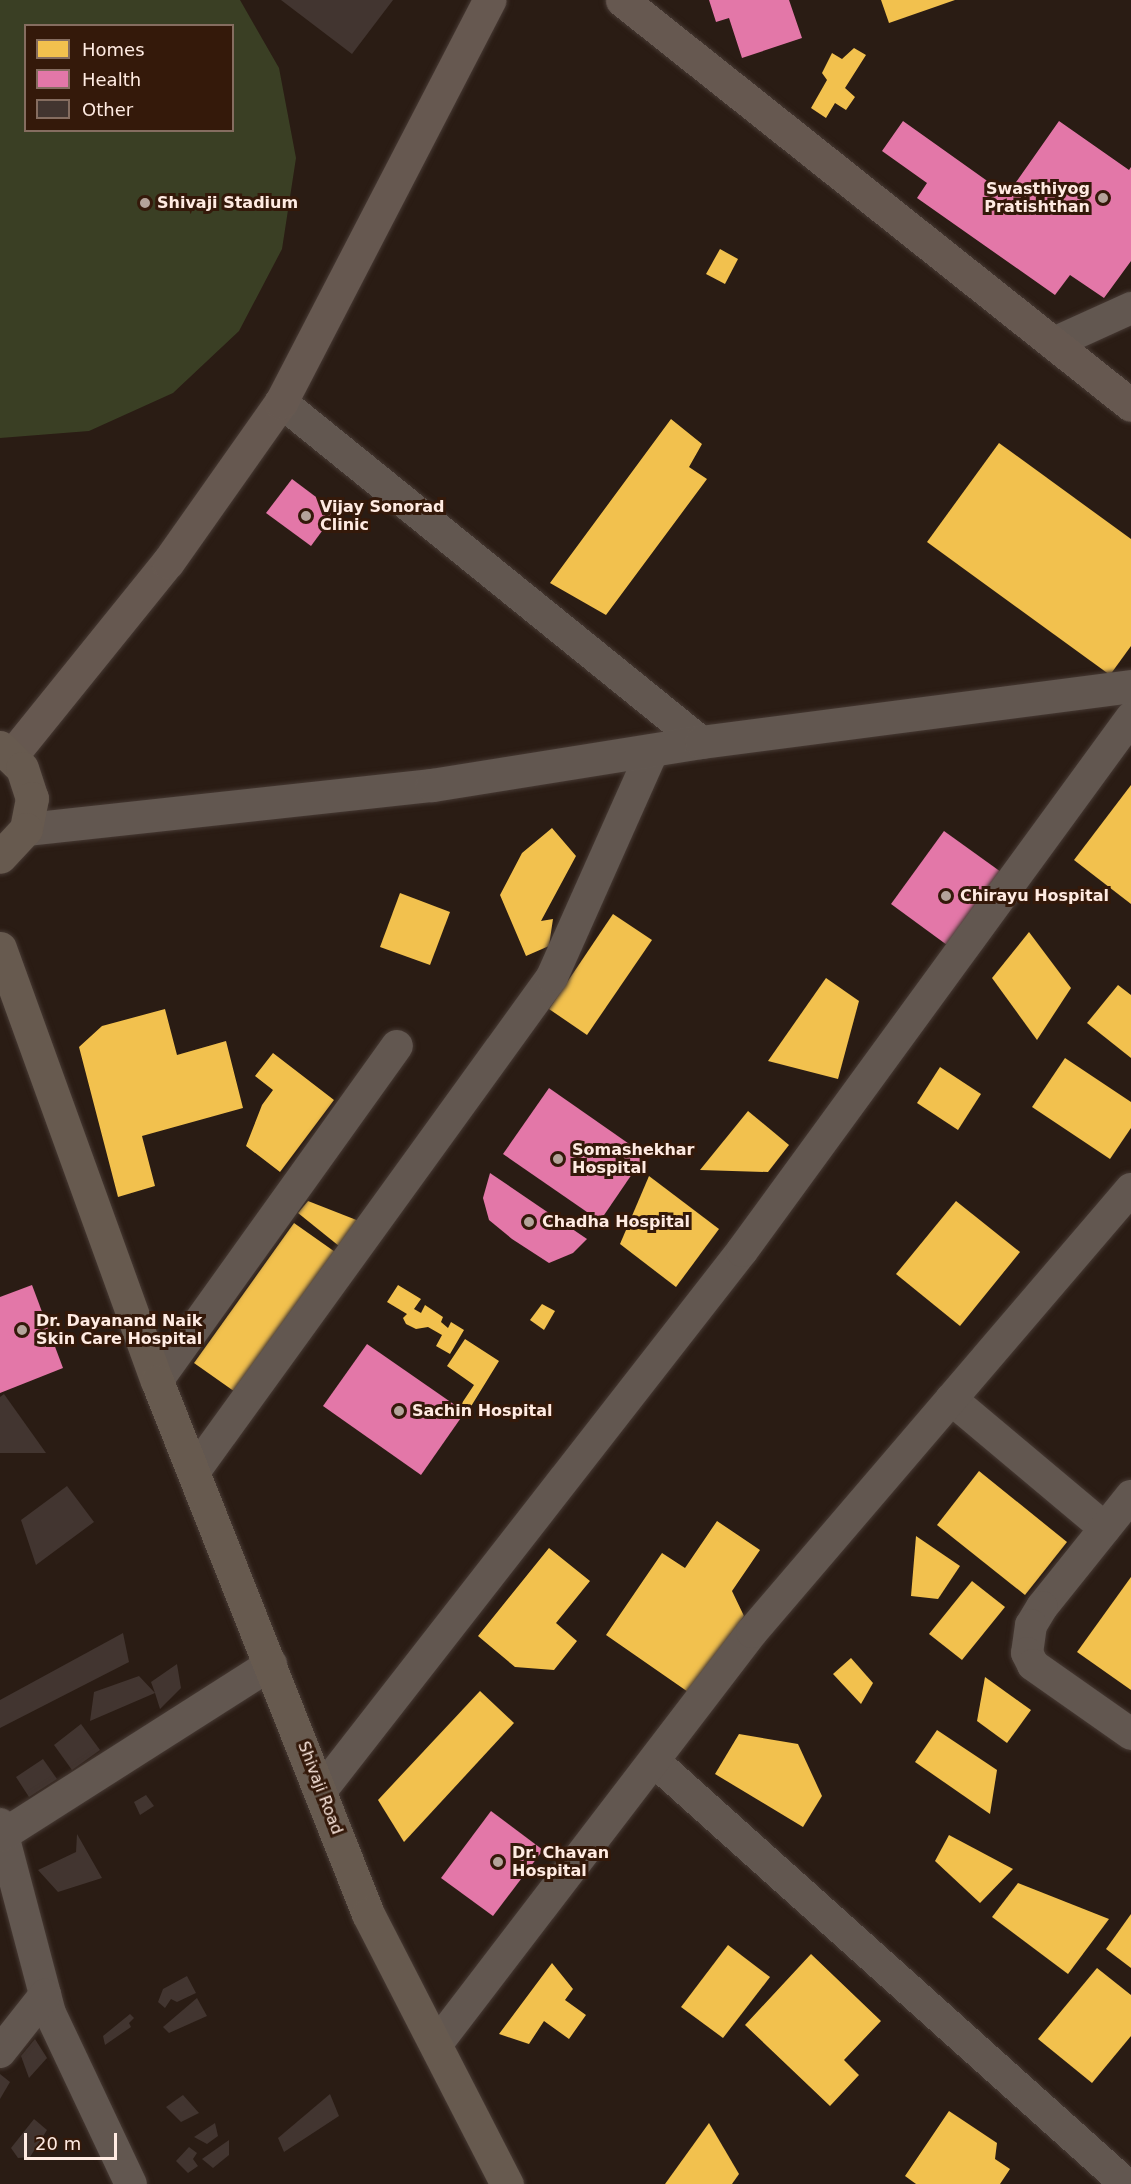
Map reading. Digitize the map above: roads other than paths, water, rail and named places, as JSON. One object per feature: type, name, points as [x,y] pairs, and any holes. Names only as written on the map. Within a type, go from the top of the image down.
[{"type":"main road","points":[[0,857],[26,829],[32,798],[22,768],[6,751],[168,562],[281,402],[489,0]]},
{"type":"main road","points":[[622,0],[1131,405]]},
{"type":"main road","name":"Shivaji Road","points":[[0,948],[158,1381],[368,1914],[507,2184]]},
{"type":"street","points":[[1054,343],[1131,308]]},
{"type":"street","points":[[281,402],[702,742]]},
{"type":"street","points":[[26,829],[432,785],[702,742],[1131,686]]},
{"type":"street","points":[[321,1791],[742,1251],[1131,718]]},
{"type":"street","points":[[194,1472],[552,977],[653,750]]},
{"type":"street","points":[[158,1381],[397,1046]]},
{"type":"street","points":[[436,2045],[752,1632],[1131,1189]]},
{"type":"street","points":[[951,1399],[1105,1527]]},
{"type":"street","points":[[1131,1496],[1042,1607],[1031,1625],[1027,1653],[1033,1665],[1131,1734]]},
{"type":"street","points":[[130,2184],[45,1995],[1,1829],[271,1664]]},
{"type":"street","points":[[654,1761],[1126,2184]]},
{"type":"street","points":[[0,2052],[45,1995]]},
{"type":"place","name":"Swasthiyog Pratishthan","points":[[1103,198]]},
{"type":"place","name":"Shivaji Stadium","points":[[145,203]]},
{"type":"place","name":"Vijay Sonorad Clinic","points":[[306,516]]},
{"type":"place","name":"Chirayu Hospital","points":[[946,896]]},
{"type":"place","name":"Somashekhar Hospital","points":[[558,1159]]},
{"type":"place","name":"Chadha Hospital","points":[[529,1222]]},
{"type":"place","name":"Dr. Dayanand Naik Skin Care Hospital","points":[[22,1330]]},
{"type":"place","name":"Sachin Hospital","points":[[399,1411]]},
{"type":"place","name":"Dr. Chavan Hospital","points":[[498,1862]]}]
